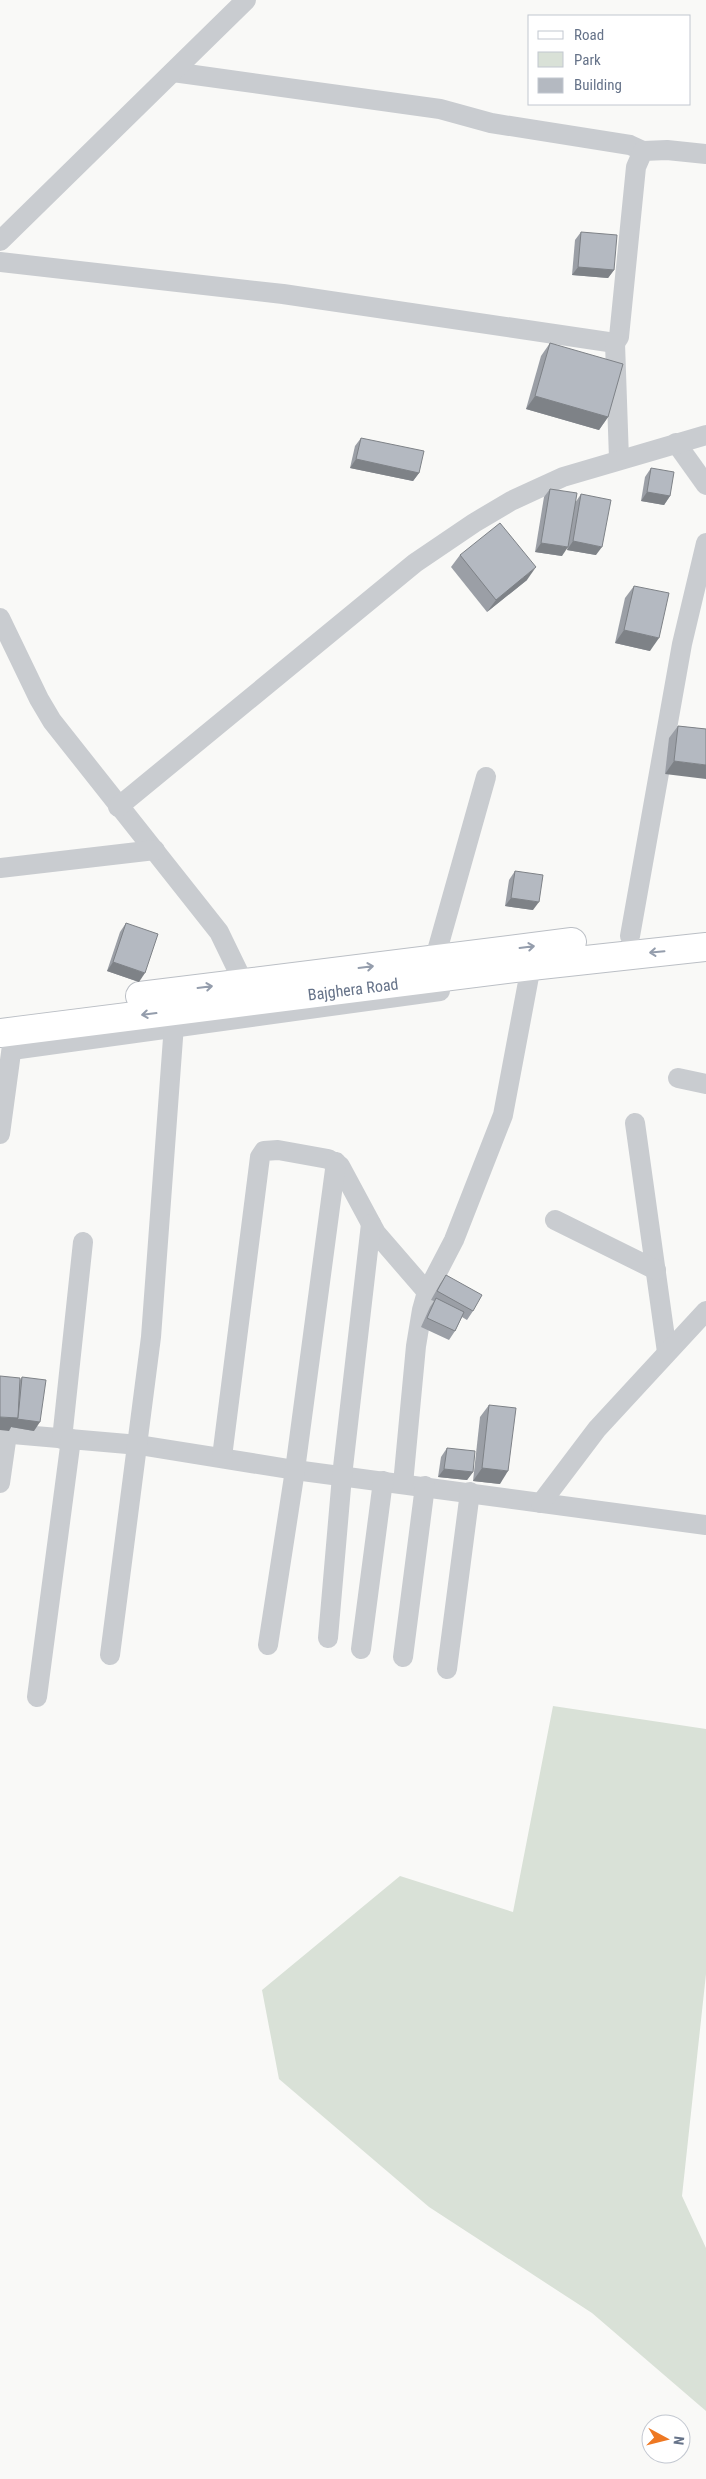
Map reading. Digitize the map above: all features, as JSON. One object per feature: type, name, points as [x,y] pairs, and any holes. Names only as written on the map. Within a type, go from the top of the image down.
[{"type":"main road","name":"Bajghera Road","points":[[6,1032],[248,992],[435,958],[706,928]]},
{"type":"main road","name":"Bajghera Road","points":[[6,1032],[175,1020],[248,992],[530,972],[706,947]]},
{"type":"street","points":[[0,241],[246,0]]},
{"type":"street","points":[[173,72],[440,109],[491,123],[630,145],[643,151],[667,150],[706,154]]},
{"type":"street","points":[[619,459],[615,343],[620,337],[636,167],[643,151]]},
{"type":"street","points":[[0,262],[283,294],[615,343]]},
{"type":"street","points":[[118,807],[415,563],[518,497],[563,477],[706,434]]},
{"type":"street","points":[[676,443],[706,485]]},
{"type":"street","points":[[630,936],[682,644],[706,543]]},
{"type":"street","points":[[0,618],[39,699],[52,721],[118,807],[155,850],[219,932],[248,992]]},
{"type":"street","points":[[435,958],[486,777]]},
{"type":"street","points":[[0,868],[155,850]]},
{"type":"street","points":[[110,1655],[139,1446],[151,1337],[175,1020],[530,972],[503,1115],[454,1240],[427,1292],[416,1346],[403,1484]]},
{"type":"street","points":[[0,1134],[6,1032]]},
{"type":"street","points":[[678,1078],[706,1084]]},
{"type":"street","points":[[635,1123],[667,1352]]},
{"type":"street","points":[[222,1457],[260,1157],[264,1151],[269,1149],[336,1162],[345,1172],[371,1224],[427,1292]]},
{"type":"street","points":[[268,1645],[295,1470],[336,1162]]},
{"type":"street","points":[[555,1220],[656,1270]]},
{"type":"street","points":[[328,1638],[342,1476],[371,1224]]},
{"type":"street","points":[[37,1697],[66,1439],[83,1242]]},
{"type":"street","points":[[541,1503],[597,1429],[706,1311]]},
{"type":"street","points":[[0,1483],[4,1434],[139,1446],[222,1457],[295,1470],[706,1524]]},
{"type":"street","points":[[361,1649],[383,1481]]},
{"type":"street","points":[[403,1658],[425,1486]]},
{"type":"street","points":[[447,1669],[470,1492]]},
{"type":"green space","points":[[553,1706],[706,1729],[706,1974],[682,2196],[706,2248],[706,2411],[592,2313],[429,2207],[279,2079],[262,1990],[400,1876],[513,1912]]},
{"type":"building","points":[[581,232],[617,235],[614,270],[578,267]]},
{"type":"building","points":[[550,343],[623,364],[608,417],[535,396]]},
{"type":"building","points":[[361,438],[424,451],[419,473],[356,459]]},
{"type":"building","points":[[651,468],[674,472],[670,496],[647,492]]},
{"type":"building","points":[[550,489],[577,493],[568,547],[541,543]]},
{"type":"building","points":[[581,494],[611,500],[602,547],[573,541]]},
{"type":"building","points":[[500,523],[536,567],[496,600],[460,555]]},
{"type":"building","points":[[634,586],[669,593],[659,638],[624,630]]},
{"type":"building","points":[[678,726],[706,729],[706,765],[674,761]]},
{"type":"building","points":[[515,871],[543,875],[539,902],[511,898]]},
{"type":"building","points":[[126,923],[158,934],[145,973],[113,962]]},
{"type":"building","points":[[446,1275],[482,1295],[473,1311],[437,1291]]},
{"type":"building","points":[[436,1298],[464,1312],[455,1331],[427,1318]]},
{"type":"building","points":[[0,1376],[20,1378],[18,1418],[0,1417]]},
{"type":"building","points":[[22,1377],[46,1380],[40,1422],[17,1419]]},
{"type":"building","points":[[489,1405],[516,1408],[508,1471],[482,1468]]},
{"type":"building","points":[[447,1448],[475,1451],[473,1472],[444,1469]]}]
